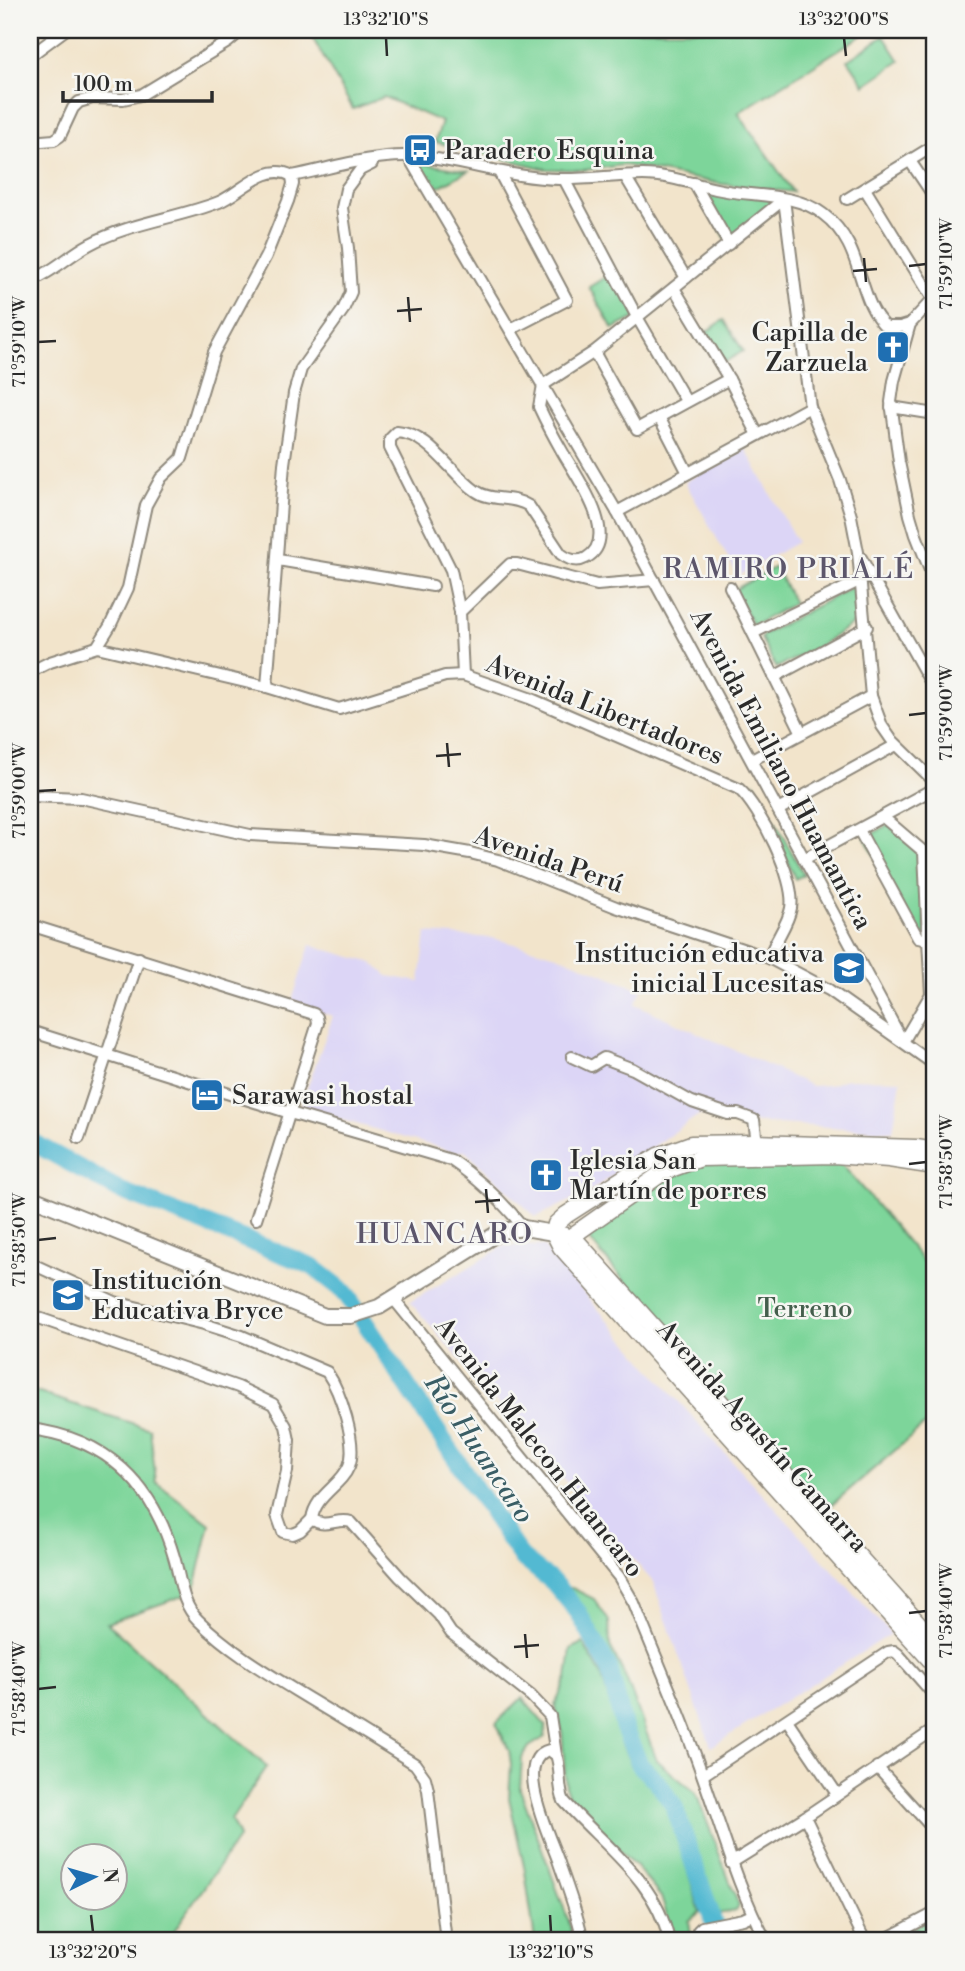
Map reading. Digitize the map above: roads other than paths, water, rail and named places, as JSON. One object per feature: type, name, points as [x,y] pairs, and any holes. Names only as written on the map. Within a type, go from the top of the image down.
[{"type":"highway","points":[[555,1232],[566,1215],[658,1156],[677,1148],[710,1150],[755,1147],[834,1156],[935,1152]]},
{"type":"highway","points":[[572,1236],[665,1171],[710,1150]]},
{"type":"highway","points":[[890,1153],[935,1166]]},
{"type":"highway","name":"Avenida Agustín Gamarra","points":[[555,1232],[730,1425],[935,1642]]},
{"type":"highway","name":"Avenida Agustín Gamarra","points":[[572,1236],[935,1665]]},
{"type":"main road","points":[[30,1196],[324,1316],[351,1316],[379,1307],[501,1231],[524,1228],[572,1236]]},
{"type":"street","points":[[30,56],[65,30]]},
{"type":"street","points":[[30,142],[54,140],[60,136],[73,108],[79,102],[93,98],[123,99],[141,95],[228,42],[242,30]]},
{"type":"street","points":[[847,199],[935,145]]},
{"type":"street","points":[[30,281],[105,237],[219,202],[260,177],[277,173],[288,173],[292,176],[387,157],[408,156],[499,172],[564,179],[646,175],[718,190],[784,199],[816,209],[840,231],[858,263],[876,317],[887,327],[910,324]]},
{"type":"street","name":"Avenida Emiliano Huamantica","points":[[408,156],[617,512],[903,1042]]},
{"type":"street","points":[[267,687],[284,464],[294,393],[301,369],[343,310],[351,292],[342,208],[346,188],[360,170],[387,157]]},
{"type":"street","points":[[910,161],[935,198]]},
{"type":"street","points":[[499,172],[567,300],[511,329]]},
{"type":"street","points":[[30,672],[97,647],[110,626],[128,587],[146,505],[161,478],[182,458],[214,352],[266,256],[288,201],[293,184],[292,176]]},
{"type":"street","points":[[625,176],[686,278]]},
{"type":"street","points":[[564,179],[637,317],[686,401]]},
{"type":"street","points":[[694,183],[729,244]]},
{"type":"street","points":[[865,189],[934,298],[910,324],[894,381],[891,407],[899,462],[911,515],[935,583]]},
{"type":"street","points":[[463,675],[460,612],[451,570],[390,448],[390,439],[397,432],[420,439],[480,494],[522,501],[536,513],[561,554],[568,559],[583,560],[596,549],[598,519],[592,501],[539,407],[543,385],[594,352],[784,199]]},
{"type":"street","points":[[784,199],[810,407],[840,480],[858,552],[871,695],[882,726],[896,745],[935,782]]},
{"type":"street","points":[[674,288],[729,379],[758,435]]},
{"type":"street","points":[[594,352],[636,429],[729,379]]},
{"type":"street","points":[[617,512],[810,407]]},
{"type":"street","points":[[891,407],[935,414]]},
{"type":"street","points":[[659,418],[688,473]]},
{"type":"street","points":[[858,552],[935,690]]},
{"type":"street","points":[[278,560],[433,586]]},
{"type":"street","points":[[460,612],[510,564],[597,585],[654,580]]},
{"type":"street","points":[[753,633],[861,580]]},
{"type":"street","points":[[730,587],[802,733]]},
{"type":"street","points":[[774,677],[866,627]]},
{"type":"street","name":"Avenida Libertadores","points":[[97,647],[267,687],[339,709],[444,676],[463,675],[540,703],[739,789],[748,797],[773,841],[792,898],[791,910],[769,958]]},
{"type":"street","points":[[752,760],[871,695]]},
{"type":"street","points":[[778,810],[896,745]]},
{"type":"street","points":[[804,859],[935,788]]},
{"type":"street","name":"Avenida Perú","points":[[30,796],[81,798],[250,835],[424,845],[498,860],[616,907],[769,958],[829,990],[935,1065]]},
{"type":"street","points":[[883,817],[924,852],[931,994],[903,1042]]},
{"type":"street","points":[[859,830],[918,938],[928,940]]},
{"type":"street","points":[[30,925],[317,1017],[318,1023],[256,1219]]},
{"type":"street","points":[[79,1138],[139,958]]},
{"type":"street","points":[[30,1031],[290,1113],[451,1160],[472,1174],[501,1200],[524,1228]]},
{"type":"street","points":[[572,1057],[591,1066],[604,1058],[633,1069],[692,1102],[754,1121],[755,1147]]},
{"type":"street","points":[[30,1262],[115,1302],[242,1336],[327,1372],[344,1408],[349,1436],[349,1466],[314,1506],[312,1518],[300,1531],[293,1534],[283,1532],[277,1522],[287,1471],[289,1440],[286,1426],[272,1404],[238,1387],[30,1315]]},
{"type":"street","name":"Avenida Malecon Huancaro","points":[[393,1298],[619,1577],[634,1603],[703,1775],[747,1917],[766,1941]]},
{"type":"street","points":[[30,1429],[51,1431],[85,1443],[120,1464],[139,1483],[157,1514],[173,1555],[188,1609],[212,1633],[265,1673],[415,1764],[425,1778],[428,1790],[446,1941]]},
{"type":"street","points":[[312,1518],[323,1524],[344,1520],[351,1522],[400,1577],[439,1615],[451,1633],[531,1696],[550,1716],[559,1762],[560,1792],[564,1801],[649,1892],[666,1924],[669,1941]]},
{"type":"street","points":[[703,1775],[888,1652],[894,1651],[935,1696]]},
{"type":"street","points":[[787,1720],[837,1794]]},
{"type":"street","points":[[731,1863],[805,1817],[935,1729]]},
{"type":"street","points":[[556,1755],[549,1750],[541,1752],[536,1758],[535,1798],[583,1941]]},
{"type":"street","points":[[877,1767],[935,1830]]},
{"type":"street","points":[[805,1817],[865,1941]]},
{"type":"street","points":[[882,1941],[935,1913]]},
{"type":"street","points":[[697,1941],[698,1931],[702,1927],[747,1917]]},
{"type":"waterway","name":"Río Huancaro","points":[[30,1141],[119,1190],[312,1266],[344,1291],[521,1557],[553,1582],[578,1612],[609,1668],[624,1728],[640,1765],[659,1784],[674,1806],[720,1941]]},
{"type":"place","name":"Paradero Esquina","points":[[420,150]]},
{"type":"place","name":"Capilla de Zarzuela","points":[[893,347]]},
{"type":"place","name":"Institución educativa inicial Lucesitas","points":[[849,968]]},
{"type":"place","name":"Sarawasi hostal","points":[[207,1095]]},
{"type":"place","name":"Iglesia San Martín de porres","points":[[546,1175]]},
{"type":"place","name":"Institución Educativa Bryce","points":[[68,1295]]},
{"type":"district","name":"RAMIRO PRIALÉ","points":[[789,568]]},
{"type":"district","name":"HUANCARO","points":[[445,1233]]},
{"type":"park label","name":"Terreno","points":[[805,1308]]}]
